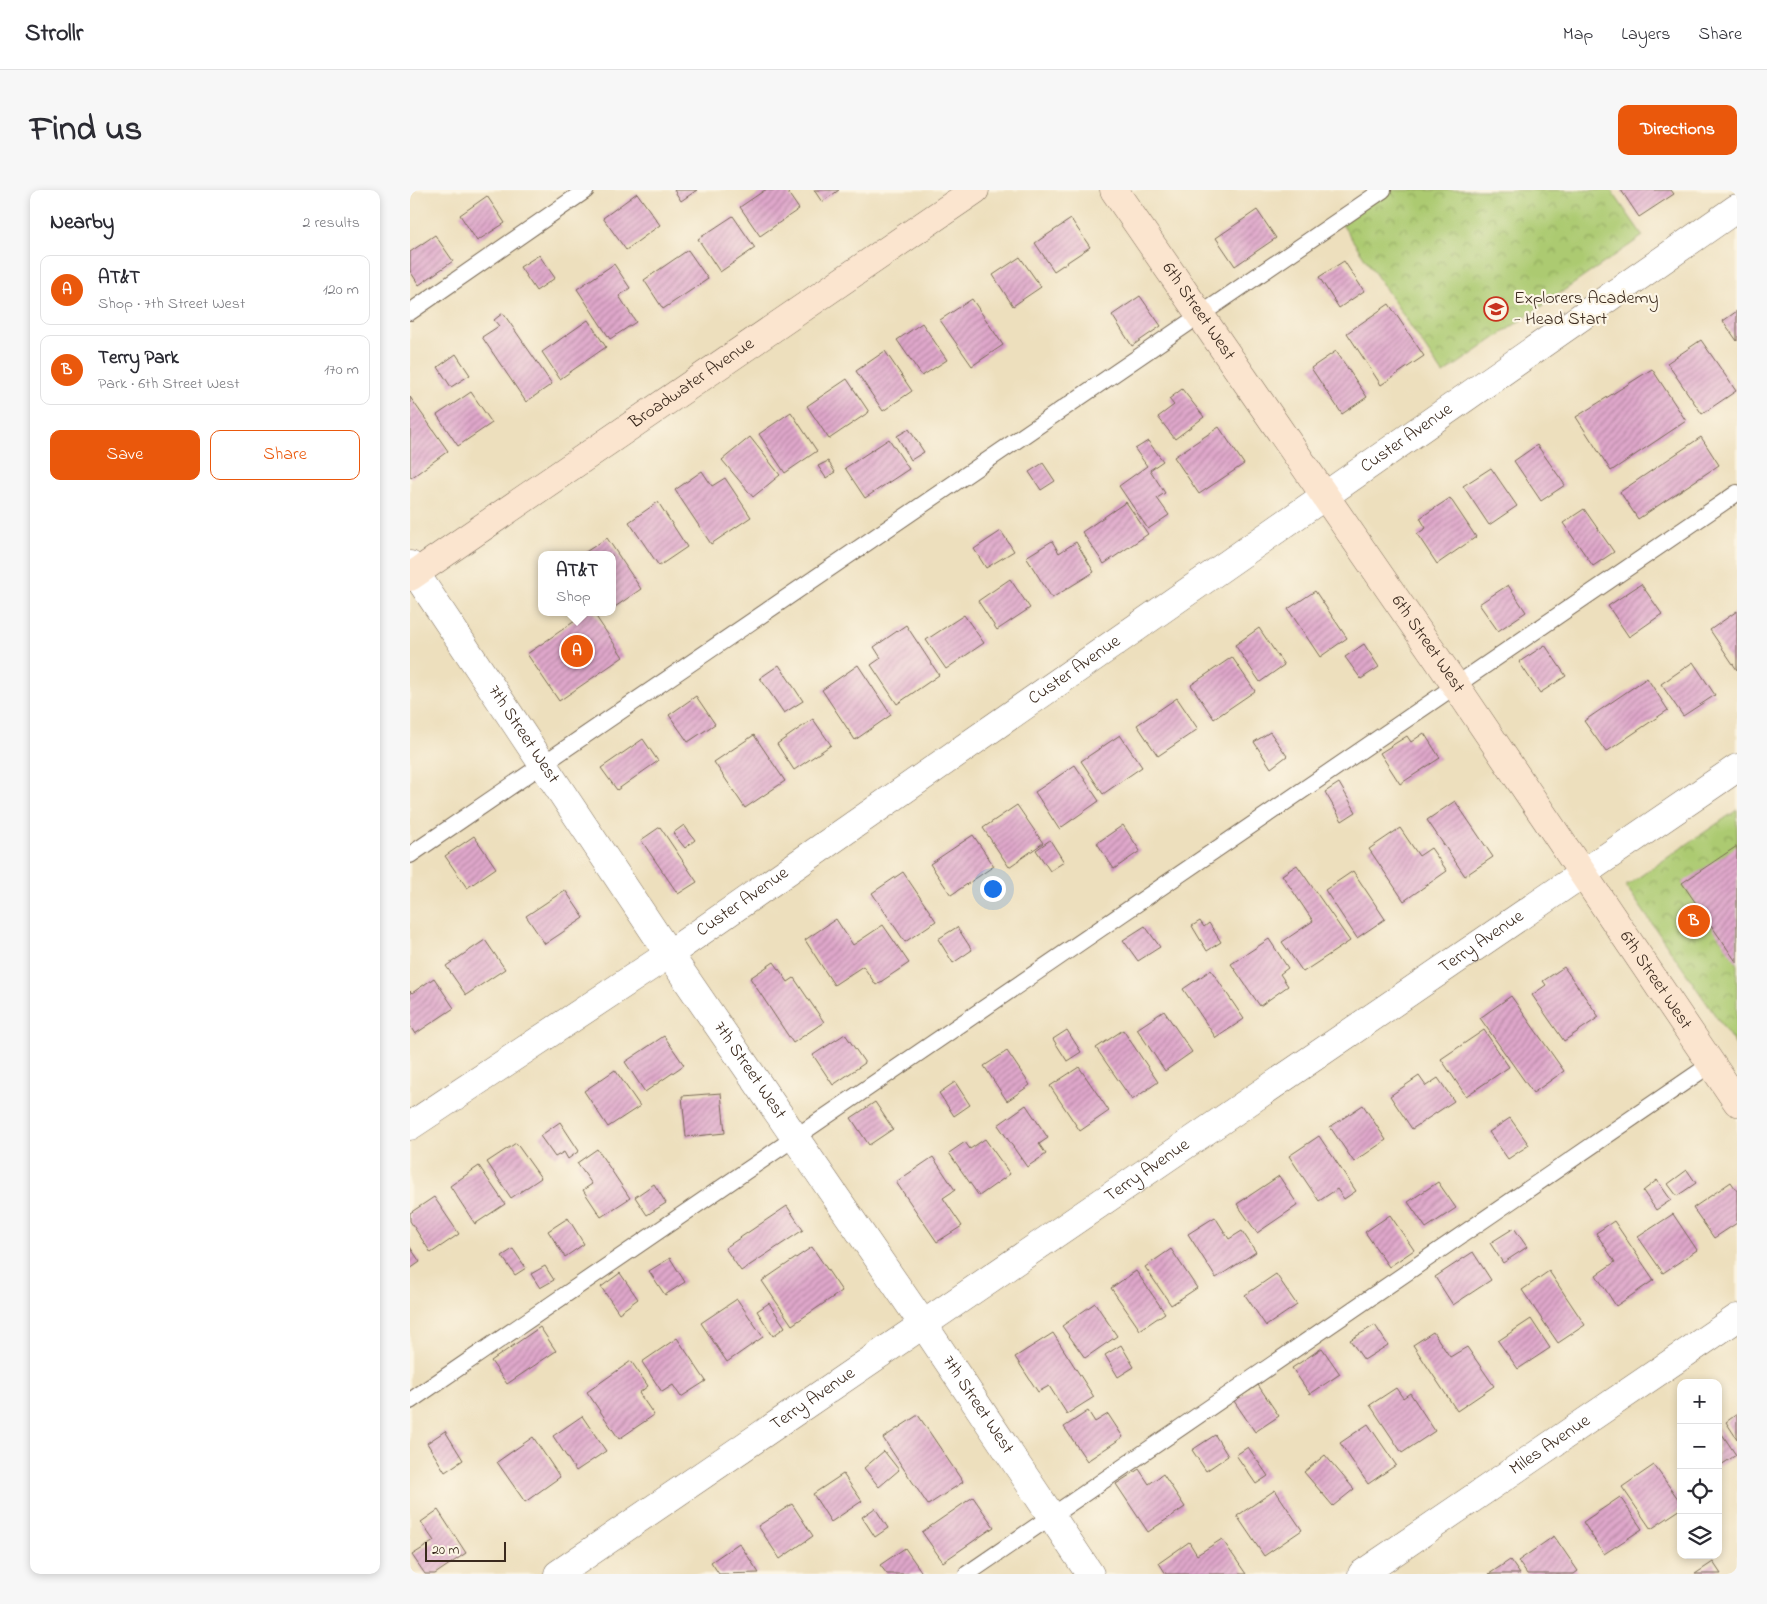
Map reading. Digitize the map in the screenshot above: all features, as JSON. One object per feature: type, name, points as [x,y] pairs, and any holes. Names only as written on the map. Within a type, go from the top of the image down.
[{"type":"street","name":"Broadwater Avenue","points":[[412,572],[975,190]]},
{"type":"street","name":"6th Street West","points":[[1114,190],[1456,686],[1737,1102]]},
{"type":"street","name":"Custer Avenue","points":[[410,1126],[669,954],[1737,208]]},
{"type":"street","name":"7th Street West","points":[[412,572],[669,954],[923,1324],[1090,1574]]},
{"type":"street","name":"Terry Avenue","points":[[558,1574],[1582,872],[1737,768]]},
{"type":"street","name":"Miles Avenue","points":[[1362,1574],[1737,1318]]},
{"type":"lane","points":[[410,312],[586,190]]},
{"type":"lane","points":[[410,855],[1383,190]]},
{"type":"lane","points":[[410,1401],[1737,493]]},
{"type":"lane","points":[[967,1574],[1712,1064]]},
{"type":"green space","name":"Explorers Academy - Head Start","points":[[1383,190],[1611,190],[1643,236],[1443,374],[1339,220]]},
{"type":"green space","points":[[1737,810],[1737,1047],[1626,886]]},
{"type":"building","points":[[674,190],[697,190],[681,201]]},
{"type":"building","points":[[765,190],[786,190],[799,209],[760,236],[740,207]]},
{"type":"building","points":[[814,190],[839,190],[822,202]]},
{"type":"building","points":[[1621,190],[1671,190],[1674,194],[1639,217]]},
{"type":"building","points":[[637,193],[660,225],[626,250],[603,218]]},
{"type":"building","points":[[487,196],[505,223],[477,241],[460,215]]},
{"type":"building","points":[[1257,210],[1276,238],[1235,266],[1216,238]]},
{"type":"building","points":[[733,216],[755,248],[720,272],[698,239]]},
{"type":"building","points":[[1071,219],[1090,247],[1054,271],[1035,243]]},
{"type":"building","points":[[435,235],[453,261],[419,285],[410,271],[410,252]]},
{"type":"building","points":[[688,250],[708,279],[663,309],[644,280]]},
{"type":"building","points":[[539,255],[555,278],[536,291],[520,267]]},
{"type":"building","points":[[1020,257],[1041,287],[1013,306],[993,275]]},
{"type":"building","points":[[1344,261],[1364,291],[1339,308],[1319,277]]},
{"type":"building","points":[[614,264],[630,288],[619,296],[636,322],[610,339],[577,289]]},
{"type":"building","points":[[1140,296],[1161,326],[1132,346],[1112,315]]},
{"type":"building","points":[[972,299],[1003,345],[972,366],[940,320]]},
{"type":"building","points":[[1389,304],[1424,356],[1381,385],[1347,333]]},
{"type":"building","points":[[1737,311],[1737,341],[1723,321]]},
{"type":"building","points":[[503,313],[552,384],[526,402],[482,337],[499,326],[494,320]]},
{"type":"building","points":[[588,320],[606,347],[560,379],[542,352]]},
{"type":"building","points":[[922,323],[947,360],[922,376],[897,340]]},
{"type":"building","points":[[1701,340],[1736,391],[1702,414],[1667,363]]},
{"type":"building","points":[[885,351],[912,391],[883,411],[856,371]]},
{"type":"building","points":[[1336,351],[1367,397],[1342,414],[1311,368]]},
{"type":"building","points":[[456,354],[470,375],[451,387],[438,367]]},
{"type":"building","points":[[1652,369],[1686,421],[1611,471],[1576,417]]},
{"type":"building","points":[[847,379],[869,412],[829,439],[807,406]]},
{"type":"building","points":[[1182,389],[1204,417],[1175,439],[1158,417],[1174,405],[1169,399]]},
{"type":"building","points":[[471,392],[492,423],[458,446],[437,415]]},
{"type":"building","points":[[410,397],[448,451],[411,478],[410,476]]},
{"type":"building","points":[[791,412],[817,451],[785,473],[759,434]]},
{"type":"building","points":[[1219,427],[1244,464],[1199,494],[1174,457]]},
{"type":"building","points":[[909,429],[924,452],[911,460],[897,436]]},
{"type":"building","points":[[750,437],[780,475],[753,497],[722,460]]},
{"type":"building","points":[[1701,437],[1719,465],[1638,519],[1620,492]]},
{"type":"building","points":[[889,439],[909,469],[865,498],[845,468]]},
{"type":"building","points":[[1148,441],[1163,461],[1150,470],[1165,493],[1157,498],[1169,515],[1148,529],[1119,486],[1147,466],[1135,449]]},
{"type":"building","points":[[1537,445],[1565,485],[1541,501],[1514,461]]},
{"type":"building","points":[[828,461],[835,472],[826,478],[818,466]]},
{"type":"building","points":[[1043,463],[1055,481],[1041,490],[1029,472]]},
{"type":"building","points":[[1491,468],[1517,506],[1489,525],[1463,486]]},
{"type":"building","points":[[702,471],[712,486],[725,478],[751,517],[711,544],[675,490]]},
{"type":"building","points":[[1450,498],[1476,537],[1437,564],[1417,534],[1426,528],[1420,518]]},
{"type":"building","points":[[658,502],[687,547],[659,566],[629,522]]},
{"type":"building","points":[[1126,502],[1148,534],[1104,564],[1082,532]]},
{"type":"building","points":[[1584,509],[1614,552],[1593,566],[1563,523]]},
{"type":"building","points":[[1001,531],[1014,551],[986,568],[974,549]]},
{"type":"building","points":[[607,538],[616,551],[587,551]]},
{"type":"building","points":[[1052,541],[1059,553],[1076,542],[1094,572],[1052,598],[1026,557]]},
{"type":"building","points":[[616,552],[641,589],[616,606]]},
{"type":"building","points":[[1010,579],[1030,608],[997,630],[978,601]]},
{"type":"building","points":[[1641,584],[1662,614],[1629,637],[1608,606]]},
{"type":"building","points":[[1508,585],[1526,612],[1498,631],[1479,604]]},
{"type":"building","points":[[1315,591],[1347,638],[1320,657],[1288,609]]},
{"type":"building","points":[[1737,611],[1737,670],[1710,630]]},
{"type":"building","points":[[964,615],[984,643],[946,669],[926,640]]},
{"type":"building","points":[[582,616],[596,616],[623,657],[559,701],[527,654]]},
{"type":"building","points":[[906,625],[939,675],[897,704],[871,665],[881,658],[874,647]]},
{"type":"building","points":[[1259,628],[1284,665],[1260,682],[1235,645]]},
{"type":"building","points":[[1364,644],[1379,667],[1361,679],[1345,657]]},
{"type":"building","points":[[1545,645],[1566,676],[1540,693],[1519,662]]},
{"type":"building","points":[[1232,657],[1255,691],[1214,719],[1191,685]]},
{"type":"building","points":[[1693,662],[1715,695],[1683,716],[1661,684]]},
{"type":"building","points":[[779,665],[803,701],[784,713],[760,678]]},
{"type":"building","points":[[858,665],[891,715],[855,740],[822,690]]},
{"type":"building","points":[[1647,678],[1668,710],[1606,752],[1584,721]]},
{"type":"building","points":[[696,696],[715,724],[688,742],[669,715]]},
{"type":"building","points":[[1177,698],[1198,729],[1158,756],[1137,725]]},
{"type":"building","points":[[813,719],[831,745],[794,770],[777,744]]},
{"type":"building","points":[[1270,732],[1287,756],[1271,768],[1254,742]]},
{"type":"building","points":[[1424,733],[1440,758],[1400,784],[1380,753],[1407,736],[1411,742]]},
{"type":"building","points":[[754,735],[785,781],[745,808],[714,762]]},
{"type":"building","points":[[1120,735],[1142,767],[1103,794],[1081,761]]},
{"type":"building","points":[[643,739],[658,761],[617,790],[601,768]]},
{"type":"building","points":[[1075,765],[1099,801],[1059,829],[1035,792]]},
{"type":"building","points":[[1339,783],[1356,812],[1342,821],[1325,792]]},
{"type":"building","points":[[1455,801],[1493,857],[1465,876],[1427,820]]},
{"type":"building","points":[[1017,805],[1043,843],[1009,867],[983,828]]},
{"type":"building","points":[[684,825],[695,840],[685,848],[673,833]]},
{"type":"building","points":[[1123,825],[1140,851],[1114,869],[1097,843]]},
{"type":"building","points":[[660,827],[697,882],[678,894],[641,840]]},
{"type":"building","points":[[1400,828],[1419,856],[1431,848],[1447,871],[1404,901],[1369,849]]},
{"type":"building","points":[[973,835],[994,866],[951,895],[930,864]]},
{"type":"building","points":[[474,836],[496,868],[467,888],[445,856]]},
{"type":"building","points":[[1050,840],[1064,862],[1050,871],[1036,850]]},
{"type":"building","points":[[1737,846],[1737,963],[1682,883]]},
{"type":"building","points":[[1297,865],[1350,941],[1303,972],[1282,942],[1313,921],[1282,875]]},
{"type":"building","points":[[1353,871],[1385,919],[1357,938],[1325,890]]},
{"type":"building","points":[[903,872],[936,921],[905,942],[872,893]]},
{"type":"building","points":[[565,890],[584,918],[545,944],[526,916]]},
{"type":"building","points":[[836,919],[853,945],[883,925],[909,963],[876,985],[863,966],[834,985],[805,940]]},
{"type":"building","points":[[1200,921],[1204,927],[1209,923],[1221,942],[1207,951],[1192,926]]},
{"type":"building","points":[[1145,926],[1160,947],[1138,961],[1123,940]]},
{"type":"building","points":[[957,927],[972,950],[953,963],[938,939]]},
{"type":"building","points":[[1269,939],[1288,968],[1280,974],[1288,986],[1260,1006],[1231,964]]},
{"type":"building","points":[[485,940],[505,969],[466,995],[446,966]]},
{"type":"building","points":[[774,962],[788,982],[794,978],[824,1022],[793,1043],[750,978]]},
{"type":"building","points":[[1564,967],[1599,1017],[1564,1041],[1532,995],[1546,985],[1543,981]]},
{"type":"building","points":[[1211,970],[1244,1019],[1216,1038],[1183,989]]},
{"type":"building","points":[[434,978],[454,1008],[415,1034],[410,1026],[410,991],[412,993]]},
{"type":"building","points":[[1511,996],[1564,1071],[1533,1093],[1480,1018]]},
{"type":"building","points":[[1164,1011],[1192,1052],[1165,1071],[1137,1029]]},
{"type":"building","points":[[1067,1030],[1081,1052],[1067,1061],[1053,1039]]},
{"type":"building","points":[[1123,1030],[1158,1082],[1132,1100],[1096,1048]]},
{"type":"building","points":[[1484,1030],[1509,1067],[1466,1096],[1441,1059]]},
{"type":"building","points":[[845,1034],[865,1063],[833,1085],[813,1055]]},
{"type":"building","points":[[664,1036],[684,1065],[645,1092],[625,1062]]},
{"type":"building","points":[[1007,1051],[1030,1085],[1007,1101],[984,1066]]},
{"type":"building","points":[[1079,1067],[1109,1111],[1080,1131],[1050,1086]]},
{"type":"building","points":[[615,1070],[640,1106],[608,1127],[584,1091]]},
{"type":"building","points":[[1419,1076],[1426,1086],[1438,1078],[1454,1101],[1412,1129],[1390,1096]]},
{"type":"building","points":[[955,1082],[970,1105],[954,1116],[939,1093]]},
{"type":"building","points":[[721,1093],[725,1133],[686,1137],[682,1096]]},
{"type":"building","points":[[875,1102],[893,1129],[869,1145],[851,1118]]},
{"type":"building","points":[[1026,1105],[1048,1138],[1039,1144],[1046,1154],[1027,1167],[998,1125]]},
{"type":"building","points":[[1363,1105],[1386,1140],[1354,1162],[1330,1127]]},
{"type":"building","points":[[1510,1118],[1529,1145],[1508,1159],[1489,1132]]},
{"type":"building","points":[[560,1122],[579,1151],[568,1159],[564,1152],[555,1157],[540,1136]]},
{"type":"building","points":[[1319,1136],[1356,1191],[1344,1199],[1337,1189],[1319,1201],[1289,1156]]},
{"type":"building","points":[[985,1139],[1010,1174],[979,1196],[949,1153],[965,1142],[970,1149]]},
{"type":"building","points":[[516,1143],[541,1178],[511,1198],[487,1162]]},
{"type":"building","points":[[597,1149],[630,1198],[601,1217],[583,1190],[592,1184],[577,1163]]},
{"type":"building","points":[[933,1157],[955,1190],[943,1198],[962,1226],[937,1242],[896,1182]]},
{"type":"building","points":[[479,1166],[505,1204],[475,1224],[450,1186]]},
{"type":"building","points":[[1687,1170],[1696,1183],[1677,1196],[1668,1184]]},
{"type":"building","points":[[1279,1176],[1298,1205],[1257,1233],[1237,1204]]},
{"type":"building","points":[[1657,1180],[1671,1200],[1656,1210],[1643,1191]]},
{"type":"building","points":[[1438,1182],[1456,1208],[1426,1228],[1408,1202]]},
{"type":"building","points":[[1731,1182],[1737,1191],[1737,1223],[1714,1238],[1693,1208]]},
{"type":"building","points":[[654,1184],[666,1203],[647,1215],[635,1197]]},
{"type":"building","points":[[434,1197],[459,1234],[431,1253],[410,1221],[410,1213]]},
{"type":"building","points":[[787,1206],[803,1230],[741,1271],[725,1248]]},
{"type":"building","points":[[1673,1214],[1697,1250],[1663,1273],[1638,1237]]},
{"type":"building","points":[[1390,1215],[1414,1250],[1389,1267],[1365,1232]]},
{"type":"building","points":[[1215,1217],[1229,1239],[1242,1231],[1256,1252],[1216,1278],[1188,1234]]},
{"type":"building","points":[[568,1218],[584,1244],[565,1257],[548,1231]]},
{"type":"building","points":[[1614,1221],[1654,1280],[1616,1306],[1596,1275],[1615,1262],[1596,1233]]},
{"type":"building","points":[[1514,1228],[1527,1247],[1503,1263],[1490,1243]]},
{"type":"building","points":[[410,1247],[420,1262],[410,1269]]},
{"type":"building","points":[[812,1247],[842,1291],[792,1325],[762,1281]]},
{"type":"building","points":[[513,1249],[526,1268],[515,1275],[502,1256]]},
{"type":"building","points":[[1171,1249],[1197,1288],[1171,1305],[1145,1267]]},
{"type":"building","points":[[1473,1252],[1491,1280],[1453,1305],[1435,1277]]},
{"type":"building","points":[[670,1258],[685,1282],[665,1295],[649,1271]]},
{"type":"building","points":[[545,1266],[554,1280],[540,1288],[531,1274]]},
{"type":"building","points":[[1136,1271],[1165,1313],[1140,1330],[1111,1288]]},
{"type":"building","points":[[1549,1271],[1585,1325],[1558,1343],[1522,1290]]},
{"type":"building","points":[[620,1273],[638,1299],[619,1313],[601,1287]]},
{"type":"building","points":[[1276,1274],[1297,1305],[1266,1326],[1245,1295]]},
{"type":"building","points":[[737,1299],[763,1337],[727,1362],[701,1323]]},
{"type":"building","points":[[769,1303],[785,1327],[773,1336],[757,1311]]},
{"type":"building","points":[[1095,1303],[1117,1336],[1085,1358],[1062,1326]]},
{"type":"building","points":[[1531,1319],[1550,1348],[1518,1369],[1498,1341]]},
{"type":"building","points":[[1375,1325],[1388,1345],[1364,1360],[1350,1340]]},
{"type":"building","points":[[540,1327],[556,1351],[507,1384],[491,1361]]},
{"type":"building","points":[[1433,1332],[1450,1357],[1467,1347],[1494,1386],[1457,1411],[1413,1345]]},
{"type":"building","points":[[1053,1333],[1094,1397],[1067,1414],[1049,1386],[1038,1392],[1015,1357]]},
{"type":"building","points":[[677,1338],[706,1381],[681,1397],[673,1385],[662,1392],[642,1362]]},
{"type":"building","points":[[1121,1345],[1134,1367],[1118,1377],[1105,1355]]},
{"type":"building","points":[[1322,1348],[1340,1374],[1310,1394],[1292,1368]]},
{"type":"building","points":[[631,1361],[648,1386],[639,1393],[654,1415],[619,1439],[587,1392]]},
{"type":"building","points":[[1258,1385],[1279,1416],[1255,1432],[1234,1401]]},
{"type":"building","points":[[1396,1388],[1403,1398],[1410,1393],[1435,1431],[1402,1453],[1370,1405]]},
{"type":"building","points":[[1088,1411],[1095,1422],[1108,1414],[1123,1437],[1087,1461],[1064,1427]]},
{"type":"building","points":[[1737,1414],[1737,1439],[1726,1422]]},
{"type":"building","points":[[918,1415],[963,1482],[928,1505],[883,1438]]},
{"type":"building","points":[[582,1416],[606,1451],[576,1471],[553,1436]]},
{"type":"building","points":[[1368,1424],[1396,1465],[1368,1484],[1340,1443]]},
{"type":"building","points":[[445,1431],[463,1460],[445,1472],[427,1443]]},
{"type":"building","points":[[1722,1434],[1736,1455],[1722,1464]]},
{"type":"building","points":[[1215,1435],[1228,1456],[1206,1471],[1192,1450]]},
{"type":"building","points":[[533,1437],[560,1477],[525,1502],[497,1462]]},
{"type":"building","points":[[1248,1447],[1268,1476],[1256,1484],[1236,1455]]},
{"type":"building","points":[[884,1451],[899,1470],[879,1487],[864,1468]]},
{"type":"building","points":[[1325,1455],[1354,1489],[1333,1506],[1304,1472]]},
{"type":"building","points":[[1654,1465],[1677,1497],[1677,1512],[1651,1529],[1622,1487]]},
{"type":"building","points":[[1139,1469],[1149,1484],[1163,1474],[1185,1507],[1148,1532],[1116,1484]]},
{"type":"building","points":[[843,1474],[862,1501],[831,1522],[813,1494]]},
{"type":"building","points":[[1275,1490],[1302,1530],[1264,1556],[1237,1516]]},
{"type":"building","points":[[973,1497],[994,1527],[943,1562],[922,1532]]},
{"type":"building","points":[[1620,1497],[1642,1529],[1604,1554],[1583,1522]]},
{"type":"building","points":[[792,1504],[813,1536],[780,1559],[758,1526]]},
{"type":"building","points":[[875,1508],[888,1528],[875,1537],[862,1517]]},
{"type":"building","points":[[438,1510],[466,1553],[435,1574],[425,1574],[412,1555],[434,1541],[421,1522]]},
{"type":"building","points":[[1554,1536],[1578,1571],[1574,1574],[1527,1574],[1518,1561]]},
{"type":"building","points":[[1222,1539],[1246,1574],[1166,1574],[1159,1563],[1189,1542],[1197,1555]]},
{"type":"building","points":[[739,1543],[759,1573],[719,1574],[711,1562]]},
{"type":"building","points":[[905,1548],[923,1574],[887,1574],[880,1565]]},
{"type":"building","points":[[1510,1560],[1520,1574],[1489,1574]]},
{"type":"building","points":[[1713,1562],[1721,1574],[1695,1574]]},
{"type":"place","name":"Explorers Academy - Head Start","points":[[1496,309]]},
{"type":"place","name":"AT&T","points":[[577,651]]},
{"type":"place","name":"Terry Park","points":[[1694,921]]}]
